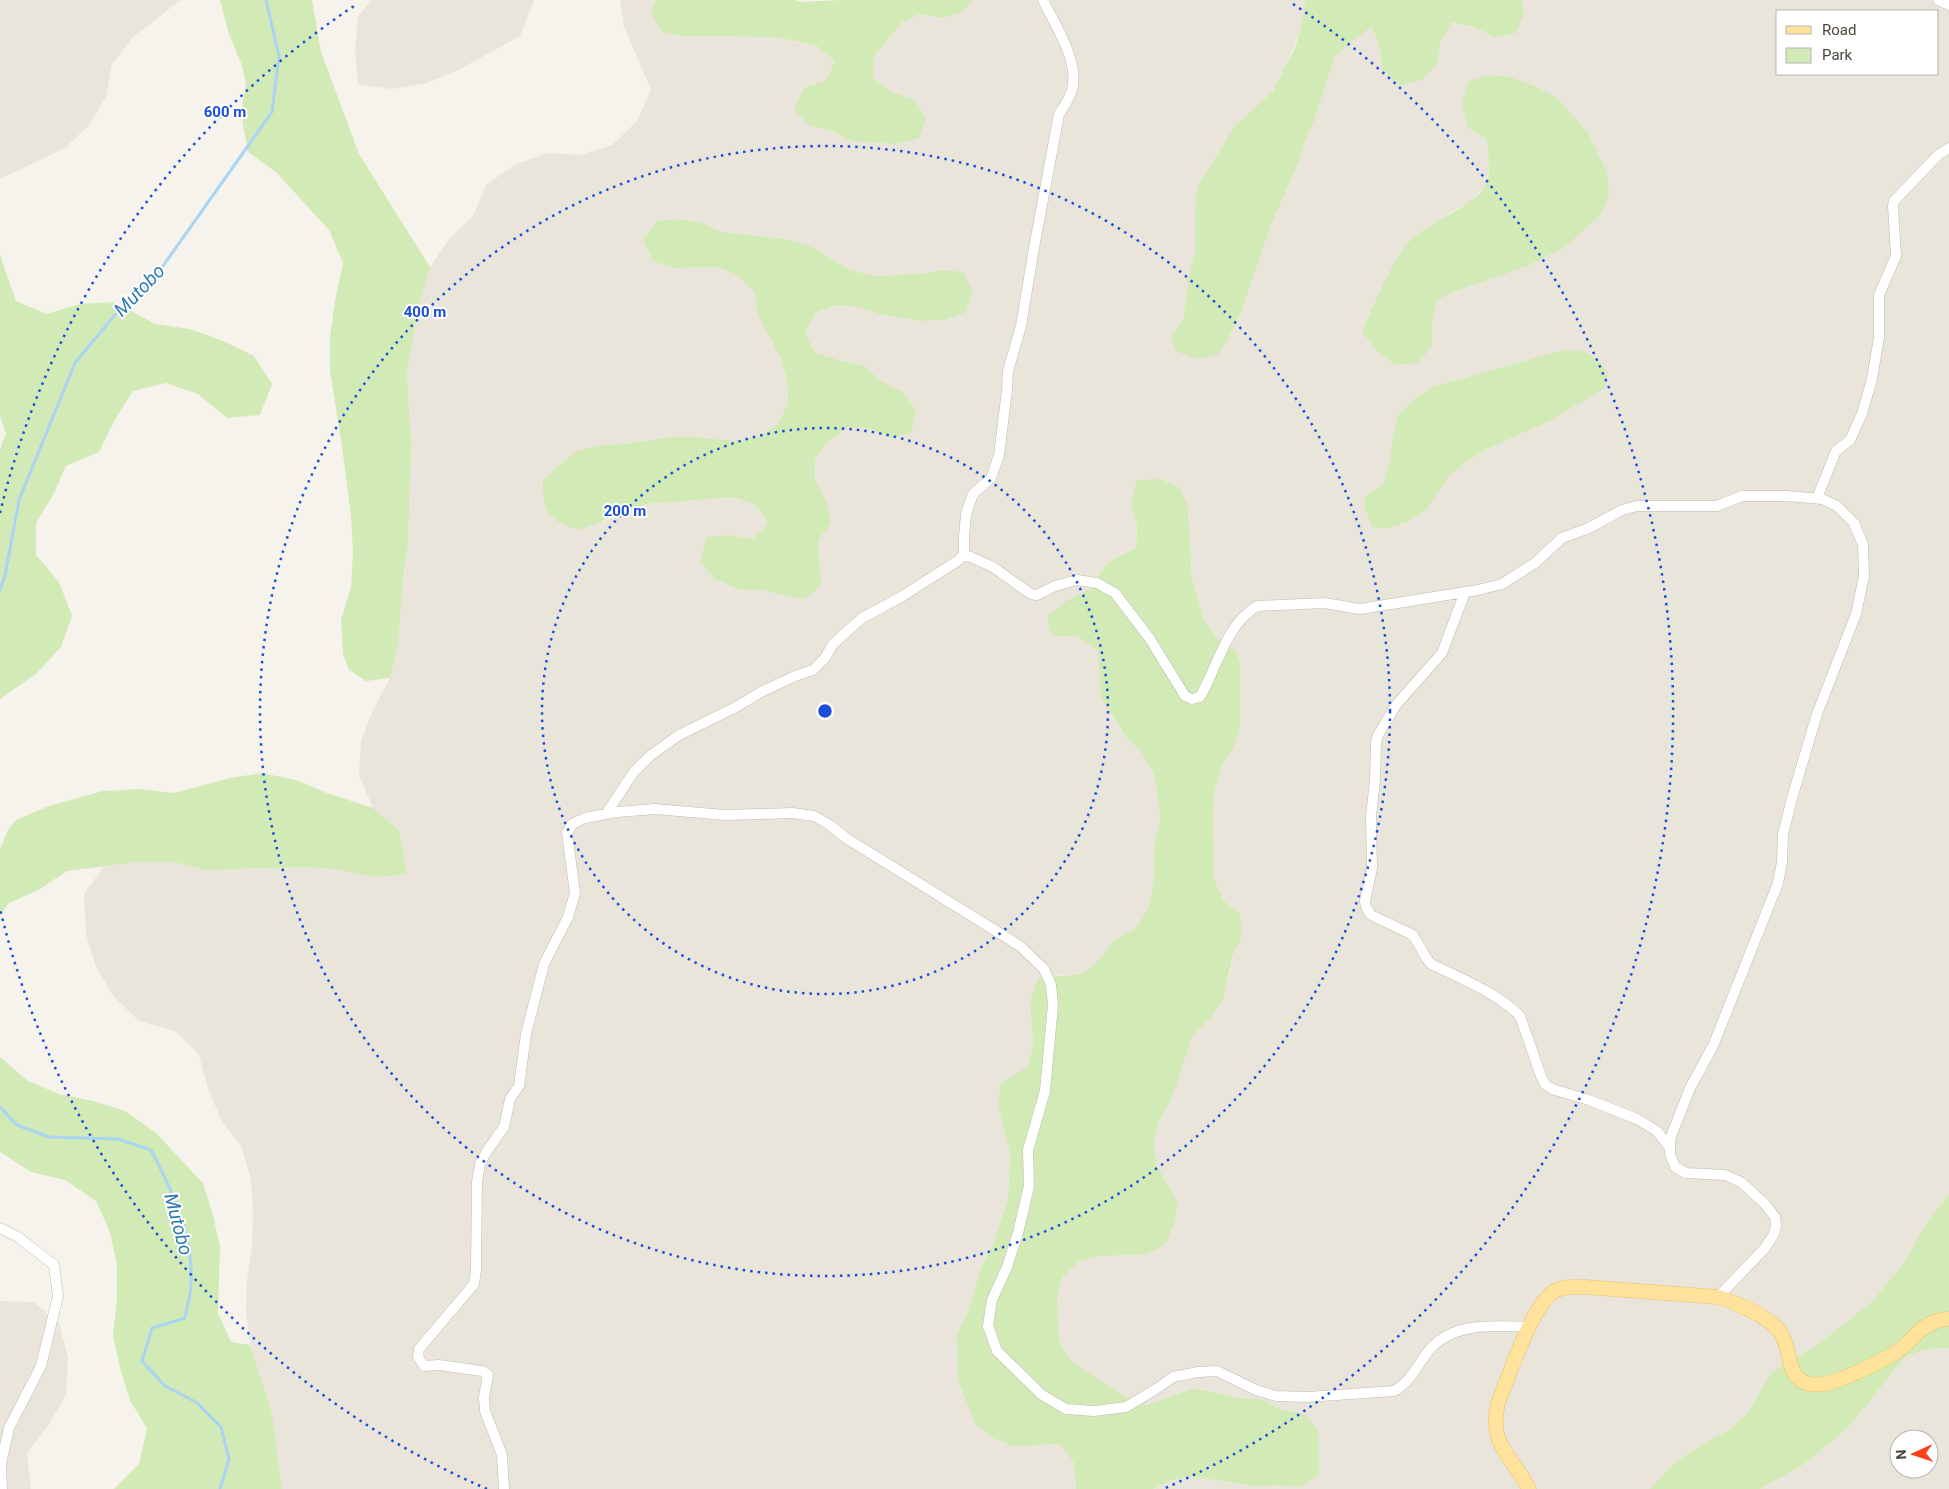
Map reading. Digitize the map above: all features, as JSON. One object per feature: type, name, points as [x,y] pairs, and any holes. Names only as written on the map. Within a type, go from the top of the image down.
[{"type":"main road","points":[[1529,1489],[1505,1453],[1494,1424],[1498,1403],[1530,1327],[1546,1298],[1555,1291],[1567,1287],[1718,1296],[1755,1314],[1780,1331],[1792,1368],[1797,1377],[1804,1384],[1811,1385],[1822,1385],[1843,1379],[1897,1351],[1925,1325],[1937,1320],[1949,1319]]},
{"type":"street","points":[[606,814],[633,773],[651,755],[679,734],[736,708],[761,692],[813,670],[825,658],[833,644],[862,618],[901,597],[959,560],[964,554],[966,514],[973,494],[991,478],[999,455],[1008,371],[1022,326],[1034,248],[1059,114],[1067,103],[1072,90],[1074,73],[1070,56],[1043,0]]},
{"type":"street","points":[[1938,0],[1949,5]]},
{"type":"street","points":[[1817,498],[1836,451],[1850,440],[1862,414],[1872,379],[1879,336],[1879,295],[1896,256],[1894,201],[1938,155],[1949,148]]},
{"type":"street","points":[[964,554],[993,567],[1031,594],[1037,595],[1055,586],[1077,580],[1097,583],[1115,593],[1150,639],[1185,696],[1192,699],[1200,697],[1210,681],[1228,636],[1251,610],[1257,606],[1324,603],[1360,609],[1502,584],[1535,563],[1562,538],[1589,528],[1622,510],[1637,506],[1717,506],[1742,496],[1817,498],[1837,506],[1854,524],[1863,545],[1864,576],[1856,614],[1817,714],[1792,798],[1783,834],[1778,883],[1713,1046],[1690,1088],[1670,1139],[1670,1154],[1675,1167],[1686,1174],[1725,1175],[1742,1182],[1764,1203],[1775,1218],[1774,1234],[1765,1248],[1718,1296]]},
{"type":"street","points":[[1465,592],[1442,653],[1396,705],[1378,735],[1371,816],[1372,868],[1365,901],[1366,907],[1371,915],[1413,935],[1431,964],[1474,985],[1514,1010],[1520,1016],[1545,1084],[1552,1089],[1589,1100],[1637,1119],[1657,1131],[1670,1148]]},
{"type":"street","points":[[504,1489],[502,1455],[485,1411],[484,1397],[488,1375],[482,1371],[438,1365],[424,1366],[418,1357],[419,1349],[474,1284],[476,1270],[477,1182],[480,1164],[504,1127],[510,1099],[519,1086],[526,1034],[544,964],[568,917],[575,893],[567,832],[572,824],[585,818],[606,814],[655,809],[725,814],[792,813],[814,816],[830,825],[846,838],[1020,946],[1044,969],[1050,984],[1052,1005],[1045,1091],[1028,1150],[1029,1186],[1018,1232],[1007,1267],[992,1300],[988,1326],[997,1351],[1042,1395],[1066,1409],[1094,1411],[1126,1407],[1173,1377],[1198,1372],[1217,1371],[1256,1390],[1276,1396],[1307,1397],[1394,1391],[1404,1386],[1432,1347],[1452,1332],[1486,1326],[1530,1327]]},
{"type":"street","points":[[0,1228],[18,1237],[54,1265],[58,1296],[41,1366],[9,1428],[1,1464],[2,1489]]},
{"type":"shaded area","points":[[0,0],[181,0],[134,36],[112,64],[106,97],[89,125],[65,148],[0,179]]},
{"type":"shaded area","points":[[372,0],[534,0],[520,36],[458,70],[427,83],[392,89],[358,84],[355,52],[358,16]]},
{"type":"shaded area","points":[[620,0],[656,0],[651,13],[684,36],[773,37],[817,46],[835,60],[825,81],[804,88],[810,126],[832,131],[852,141],[874,142],[914,99],[891,92],[873,78],[874,56],[901,23],[920,14],[942,18],[963,12],[973,0],[1306,0],[1301,28],[1284,71],[1273,91],[1256,107],[1195,208],[1195,254],[1189,275],[1183,320],[1171,336],[1230,335],[1240,315],[1271,225],[1298,164],[1335,56],[1372,27],[1380,47],[1382,69],[1437,65],[1440,42],[1452,22],[1474,27],[1494,37],[1524,14],[1522,0],[1949,0],[1949,1194],[1926,1224],[1903,1264],[1873,1302],[1817,1345],[1772,1372],[1747,1413],[1730,1429],[1690,1452],[1671,1466],[1650,1489],[1153,1489],[1167,1482],[1188,1476],[1255,1486],[1278,1485],[1300,1487],[1303,1413],[1281,1410],[1261,1399],[1238,1398],[1194,1388],[1147,1405],[1129,1400],[1072,1362],[1059,1341],[1057,1297],[1063,1277],[1079,1261],[1100,1256],[1145,1255],[1165,1245],[1174,1225],[1178,1203],[1156,1164],[1154,1142],[1159,1121],[1170,1102],[1192,1036],[1209,1020],[1229,978],[1233,955],[1242,936],[1240,914],[1223,900],[1214,879],[1213,810],[1215,789],[1221,768],[1233,748],[1240,727],[1240,661],[1235,650],[1218,639],[1204,620],[1192,578],[1188,507],[1131,503],[1137,525],[1136,548],[1107,563],[1090,589],[1069,599],[1056,636],[1079,637],[1098,651],[1100,673],[1112,717],[1125,736],[1141,752],[1153,772],[1157,787],[1160,819],[1155,842],[1153,887],[1148,909],[1135,929],[1115,940],[1100,959],[1082,974],[1060,975],[1030,1001],[1033,1044],[1028,1068],[1001,1083],[998,1097],[1010,1154],[1008,1200],[992,1246],[981,1268],[968,1312],[957,1333],[958,1380],[975,1424],[1014,1446],[1060,1444],[1074,1463],[1076,1489],[282,1489],[272,1413],[250,1345],[246,1311],[253,1213],[251,1179],[241,1146],[221,1120],[208,1088],[199,1055],[175,1031],[139,1021],[114,997],[96,967],[86,934],[84,894],[104,866],[137,862],[173,862],[207,870],[307,867],[341,870],[399,830],[373,808],[359,775],[361,741],[373,710],[390,678],[408,546],[411,442],[407,373],[420,300],[430,267],[449,239],[473,216],[486,185],[514,165],[547,153],[580,155],[612,145],[637,121],[651,90],[624,26]],"holes":[[[1468,128],[1609,196],[1525,267],[1456,291],[1437,300],[1432,323],[1432,346],[1362,332],[1397,258],[1449,213],[1469,203],[1486,186],[1490,162],[1486,139]],[[679,219],[702,223],[722,232],[791,240],[812,247],[850,270],[874,276],[919,274],[941,270],[944,320],[923,321],[879,314],[858,307],[836,305],[815,313],[805,334],[816,353],[865,366],[881,381],[903,392],[890,438],[869,428],[847,427],[829,441],[815,458],[815,480],[826,500],[818,540],[820,562],[760,590],[738,589],[730,535],[753,539],[768,523],[755,505],[735,497],[646,504],[623,512],[603,522],[543,480],[578,451],[600,445],[624,444],[672,437],[737,441],[759,436],[778,424],[788,403],[787,379],[780,357],[758,315],[754,292],[739,276],[718,267],[674,268],[658,221]],[[1563,350],[1566,410],[1548,422],[1487,449],[1468,461],[1450,475],[1425,511],[1366,496],[1383,484],[1390,462],[1392,440],[1432,387]]]},
{"type":"shaded area","points":[[0,1301],[33,1302],[59,1323],[68,1358],[66,1395],[49,1424],[27,1453],[31,1489],[0,1489]]},
{"type":"shaded area","points":[[1949,1348],[1949,1489],[1760,1489],[1803,1465],[1836,1438],[1853,1422],[1905,1357],[1926,1349]]},
{"type":"green space","points":[[220,0],[312,0],[321,52],[359,154],[430,267],[420,300],[407,373],[411,442],[408,546],[403,578],[398,646],[390,678],[366,681],[349,670],[343,654],[341,620],[351,587],[353,552],[351,516],[330,371],[330,337],[343,263],[329,230],[276,172],[248,152],[241,113],[246,83],[241,63],[228,31]]},
{"type":"green space","points":[[656,0],[795,0],[801,2],[841,0],[973,0],[963,12],[942,18],[920,14],[901,23],[874,56],[873,78],[891,92],[914,99],[926,118],[919,138],[896,144],[852,141],[832,131],[810,126],[794,110],[804,88],[825,81],[835,61],[817,46],[773,37],[684,36],[662,32],[651,13]]},
{"type":"green space","points":[[1306,0],[1522,0],[1524,13],[1516,33],[1494,37],[1474,27],[1452,22],[1440,42],[1437,65],[1421,80],[1400,85],[1382,69],[1380,47],[1372,27],[1335,56],[1314,121],[1298,164],[1271,225],[1240,315],[1218,354],[1197,359],[1176,351],[1171,336],[1183,320],[1189,275],[1195,254],[1195,208],[1198,185],[1236,125],[1273,91],[1294,50],[1301,28]]},
{"type":"green space","points":[[1491,75],[1513,78],[1539,88],[1558,99],[1588,133],[1607,173],[1609,196],[1600,215],[1565,247],[1525,267],[1456,291],[1437,300],[1432,323],[1432,346],[1418,363],[1396,365],[1378,352],[1362,332],[1389,273],[1410,241],[1428,227],[1474,199],[1486,185],[1489,174],[1489,162],[1486,139],[1468,128],[1462,104],[1469,81]]},
{"type":"green space","points":[[679,219],[702,223],[722,232],[791,240],[812,247],[850,270],[874,276],[919,274],[941,270],[963,272],[973,291],[966,312],[944,320],[923,321],[879,314],[858,307],[836,305],[815,313],[805,334],[816,353],[865,366],[881,381],[903,392],[916,410],[911,433],[890,438],[869,428],[847,427],[829,441],[815,458],[815,480],[826,500],[831,523],[818,540],[821,586],[804,599],[760,590],[738,589],[715,579],[700,561],[707,537],[730,535],[753,539],[768,523],[755,505],[735,497],[646,504],[579,530],[560,523],[549,514],[546,508],[543,480],[578,451],[600,445],[624,444],[672,437],[737,441],[759,436],[778,424],[788,403],[787,379],[780,357],[758,315],[754,292],[739,276],[718,267],[674,268],[653,261],[643,239],[658,221]]},
{"type":"green space","points":[[0,255],[16,301],[47,314],[80,304],[115,302],[155,324],[190,329],[223,341],[254,356],[272,384],[260,415],[227,418],[198,394],[166,383],[133,391],[114,421],[99,452],[66,466],[53,495],[36,523],[36,555],[59,582],[72,616],[61,647],[37,673],[0,699],[0,449],[6,433],[0,416]]},
{"type":"green space","points":[[1563,350],[1584,352],[1594,357],[1608,373],[1605,388],[1548,422],[1487,449],[1468,461],[1450,475],[1425,511],[1406,522],[1384,529],[1372,526],[1364,505],[1366,496],[1383,484],[1390,462],[1392,440],[1398,416],[1413,400],[1432,387]]},
{"type":"green space","points":[[1160,479],[1180,488],[1188,507],[1192,578],[1204,620],[1218,639],[1235,650],[1240,661],[1240,727],[1233,748],[1221,768],[1215,789],[1213,810],[1214,879],[1223,900],[1240,914],[1242,936],[1233,955],[1223,1000],[1209,1020],[1192,1036],[1170,1102],[1159,1121],[1154,1142],[1156,1164],[1178,1203],[1174,1225],[1165,1245],[1145,1255],[1100,1256],[1079,1261],[1063,1277],[1057,1297],[1059,1341],[1072,1362],[1129,1399],[1147,1405],[1194,1388],[1238,1398],[1261,1399],[1281,1410],[1303,1413],[1318,1430],[1319,1475],[1300,1487],[1278,1485],[1255,1486],[1188,1476],[1167,1482],[1153,1489],[1076,1489],[1074,1463],[1060,1444],[1014,1446],[993,1438],[975,1424],[958,1380],[957,1333],[968,1312],[981,1268],[992,1246],[1008,1200],[1010,1154],[998,1098],[1001,1083],[1028,1067],[1033,1044],[1030,1001],[1038,978],[1082,974],[1100,959],[1115,940],[1135,929],[1148,909],[1153,887],[1155,842],[1160,819],[1157,787],[1153,772],[1141,752],[1125,736],[1101,697],[1098,651],[1079,637],[1056,636],[1049,629],[1048,615],[1069,599],[1090,589],[1107,563],[1136,548],[1137,525],[1131,503],[1137,480]]},
{"type":"green space","points":[[262,773],[296,780],[327,793],[373,808],[399,830],[407,874],[375,877],[341,870],[307,867],[207,870],[173,862],[137,862],[67,871],[40,889],[9,903],[0,914],[0,849],[8,830],[16,820],[49,806],[103,791],[140,789],[174,793],[230,778]]},
{"type":"green space","points":[[0,1057],[28,1081],[59,1094],[93,1101],[125,1111],[155,1132],[203,1183],[220,1247],[218,1313],[231,1342],[250,1345],[272,1413],[282,1489],[114,1489],[139,1464],[147,1429],[130,1400],[120,1368],[113,1335],[117,1299],[117,1265],[110,1232],[96,1201],[65,1180],[31,1172],[0,1152]]},
{"type":"green space","points":[[1949,1194],[1949,1348],[1926,1349],[1905,1357],[1853,1422],[1836,1438],[1803,1465],[1760,1489],[1650,1489],[1671,1466],[1690,1452],[1730,1429],[1747,1413],[1772,1372],[1817,1345],[1872,1302],[1903,1264],[1926,1224]]},
{"type":"waterway","name":"Mutobo","points":[[0,590],[5,576],[19,500],[75,363],[114,316],[153,280],[272,112],[279,56],[266,0]]},
{"type":"waterway","name":"Mutobo","points":[[0,1107],[17,1125],[49,1137],[118,1139],[151,1150],[167,1181],[185,1231],[191,1266],[191,1287],[185,1318],[152,1328],[142,1361],[165,1386],[196,1402],[221,1427],[229,1459],[220,1489]]}]
